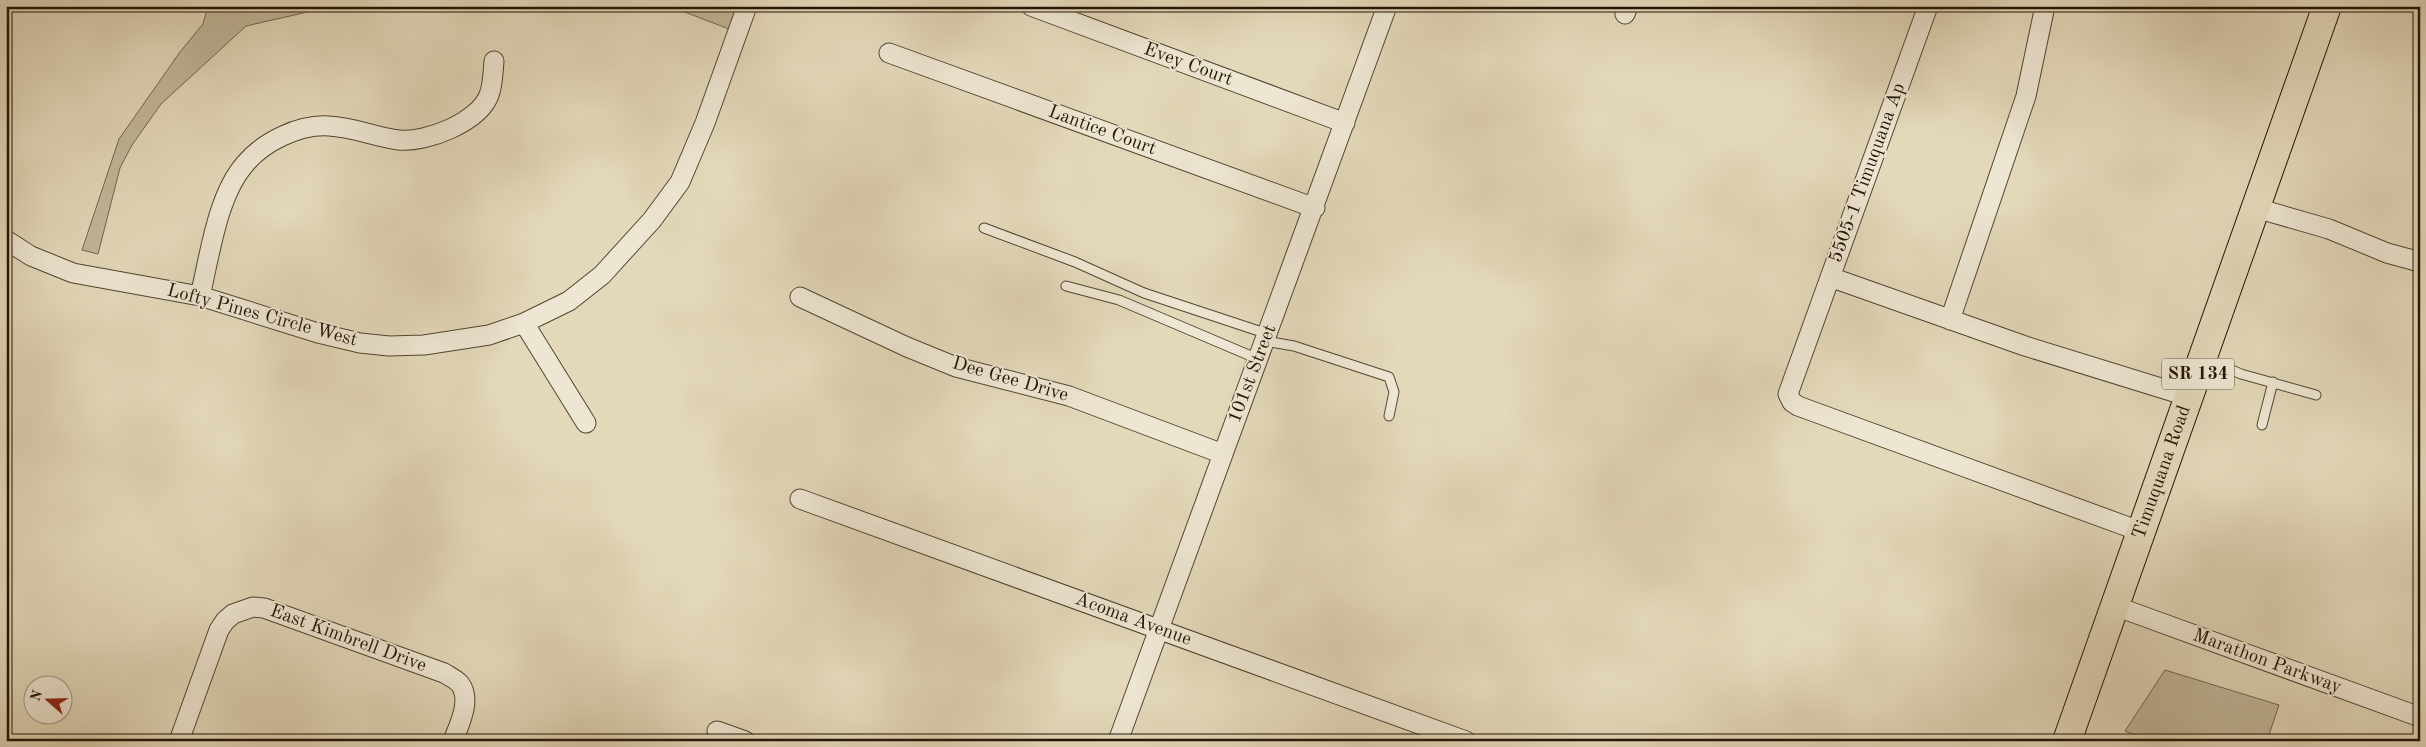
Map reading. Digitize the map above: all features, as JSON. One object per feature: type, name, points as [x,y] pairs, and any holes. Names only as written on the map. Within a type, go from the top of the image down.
[{"type":"main road","name":"Timuquana Road","points":[[2067,741],[2327,6]]},
{"type":"street","name":"Lofty Pines Circle West","points":[[6,240],[32,256],[73,273],[200,296],[318,333],[360,343],[390,346],[457,341],[488,335],[524,323],[569,301],[602,275],[652,220],[680,182],[705,123],[747,6]]},
{"type":"street","name":"Evey Court","points":[[1031,6],[1345,123]]},
{"type":"street","name":"101st Street","points":[[1118,741],[1388,6]]},
{"type":"street","name":"5505-1 Timuquana Ap","points":[[1928,6],[1830,277],[2025,346],[2190,397]]},
{"type":"street","points":[[1950,320],[2026,96],[2045,6]]},
{"type":"street","name":"Lantice Court","points":[[889,54],[1315,208]]},
{"type":"street","points":[[200,296],[230,185],[245,163],[262,149],[283,136],[327,125],[401,140],[425,139],[448,131],[472,116],[489,96],[494,61]]},
{"type":"street","points":[[2256,208],[2329,230],[2387,253],[2420,262]]},
{"type":"street","points":[[1830,277],[1788,394],[1792,402],[1798,406],[2142,532]]},
{"type":"street","name":"Dee Gee Drive","points":[[800,296],[907,347],[956,367],[1069,396],[1223,454]]},
{"type":"street","points":[[524,323],[586,423]]},
{"type":"street","name":"Acoma Avenue","points":[[800,499],[1466,741]]},
{"type":"street","name":"Marathon Parkway","points":[[2115,606],[2420,717]]},
{"type":"street","name":"East Kimbrell Drive","points":[[179,741],[219,630],[233,614],[253,607],[264,608],[444,673],[460,684],[464,694],[465,706],[453,741]]},
{"type":"street","points":[[717,731],[745,741]]},
{"type":"lane","points":[[984,228],[1075,262],[1144,293],[1266,338],[1389,377],[1394,392],[1389,416]]},
{"type":"lane","points":[[1066,286],[1119,300],[1258,359]]},
{"type":"lane","points":[[2203,358],[2242,374],[2316,395]]},
{"type":"lane","points":[[2262,425],[2273,382]]},
{"type":"shaded area","points":[[208,6],[334,6],[246,26],[161,104],[132,145],[120,168],[98,254],[82,250],[119,139],[180,52],[203,24]]},
{"type":"shaded area","points":[[669,6],[738,6],[729,29]]},
{"type":"shaded area","points":[[2165,670],[2279,705],[2267,741],[2152,741],[2125,731]]}]
